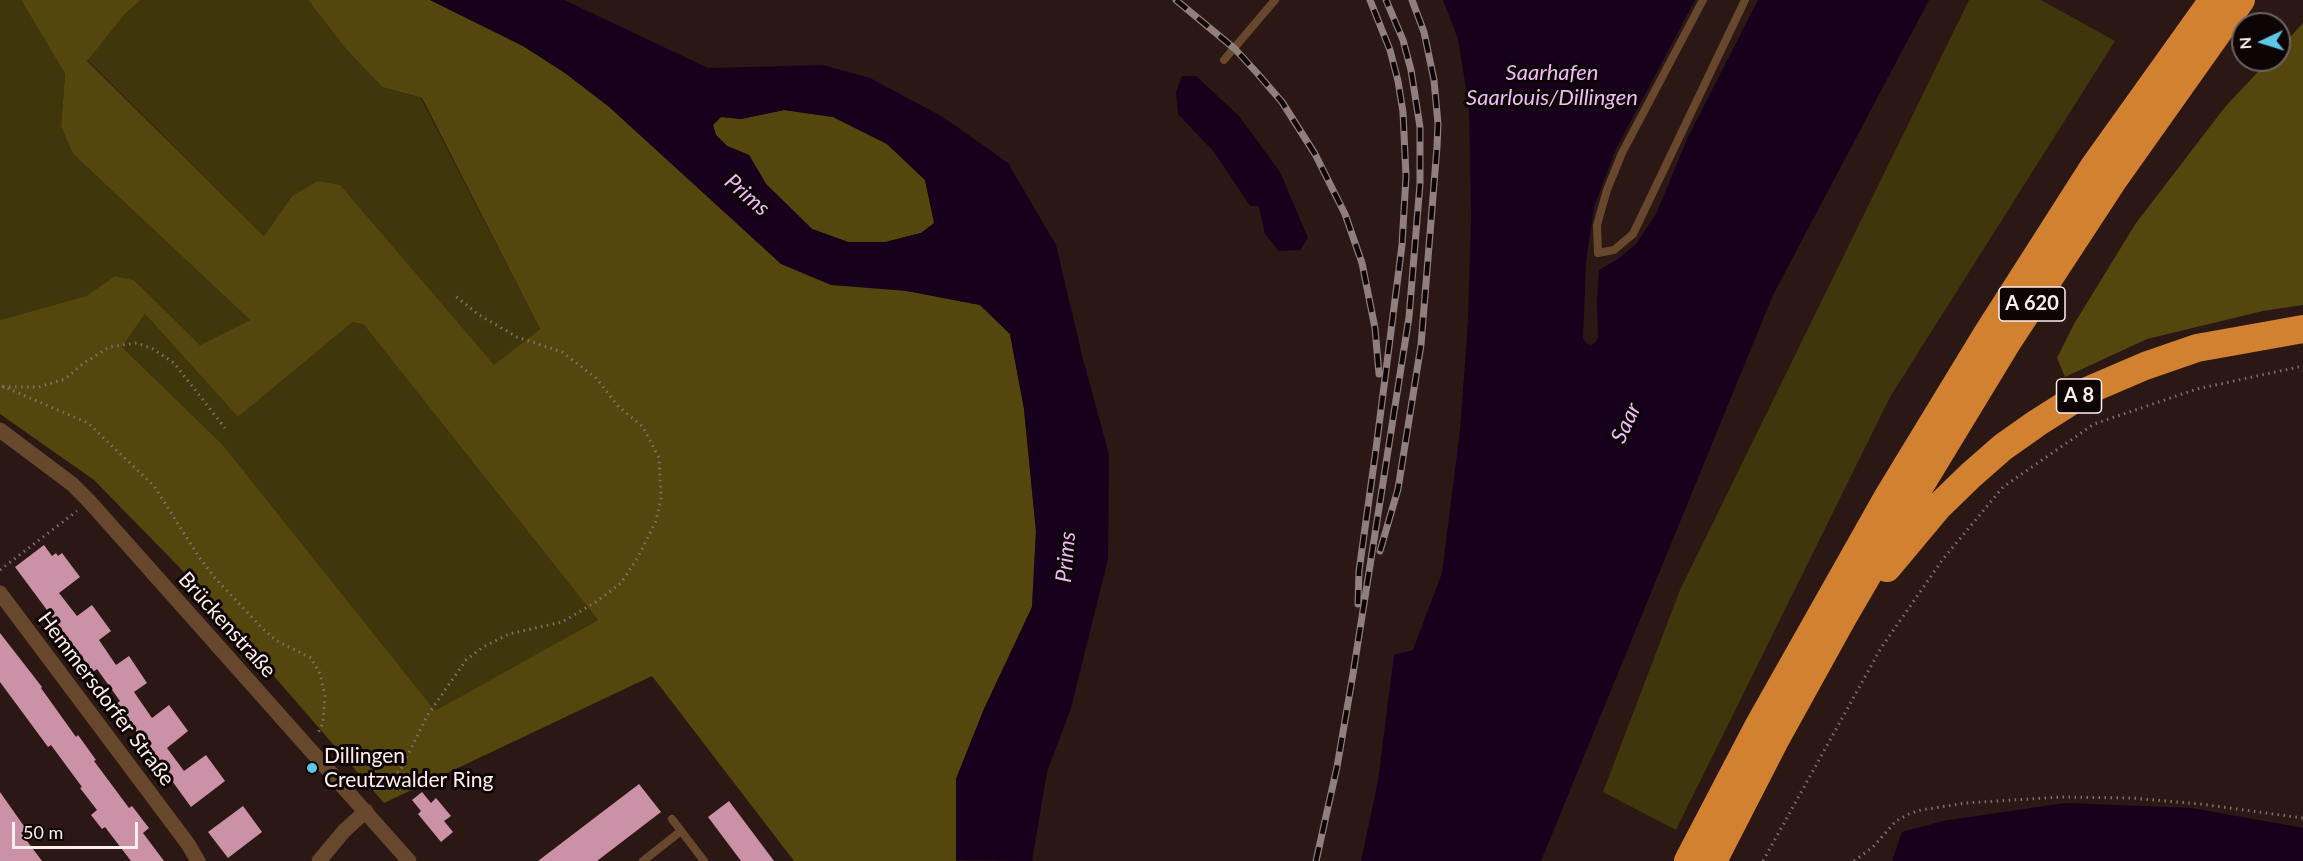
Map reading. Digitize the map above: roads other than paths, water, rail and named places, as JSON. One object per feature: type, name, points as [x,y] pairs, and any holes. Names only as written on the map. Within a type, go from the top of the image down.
[{"type":"highway","points":[[1689,861],[1758,727],[1895,485],[2093,168],[2213,0]]},
{"type":"highway","name":"A 620","points":[[1842,619],[2008,341],[2112,182],[2241,0]]},
{"type":"highway","name":"A 8","points":[[1713,861],[1774,742],[1842,619],[1938,507],[1979,468],[2037,423],[2089,390],[2145,366],[2197,348],[2303,328]]},
{"type":"street","name":"Brückenstraße","points":[[0,430],[72,484],[89,501],[409,861]]},
{"type":"street","name":"Hemmersdorfer Straße","points":[[0,593],[188,844],[198,861]]},
{"type":"street","points":[[319,861],[344,831],[366,812]]},
{"type":"lane","points":[[1224,60],[1275,0]]},
{"type":"lane","points":[[1703,0],[1610,180],[1597,225],[1598,253],[1614,250],[1633,234],[1745,0]]},
{"type":"lane","points":[[672,819],[704,861]]},
{"type":"lane","points":[[642,861],[681,831]]},
{"type":"water","name":"Prims","points":[[430,0],[564,0],[708,68],[823,65],[870,78],[943,117],[1008,163],[1056,245],[1109,455],[1108,559],[1071,708],[1047,772],[1032,861],[956,860],[956,779],[984,709],[1032,607],[1036,531],[1024,409],[1010,334],[980,305],[907,291],[831,285],[781,264],[608,106],[565,73],[523,46]],"holes":[[[784,110],[833,117],[887,144],[925,180],[934,223],[921,233],[885,242],[848,242],[812,229],[766,184],[749,155],[727,146],[716,135],[713,125],[721,117],[741,119]]]},
{"type":"water","points":[[1443,0],[1695,0],[1616,149],[1594,207],[1586,262],[1583,338],[1591,345],[1598,337],[1599,270],[1618,259],[1636,244],[1656,214],[1688,137],[1758,0],[1929,0],[1773,295],[1541,861],[1361,861],[1378,781],[1394,655],[1413,650],[1442,573],[1460,431],[1468,321],[1471,217],[1469,107],[1458,39]]},
{"type":"water","points":[[1182,76],[1196,76],[1239,116],[1280,172],[1308,238],[1300,250],[1279,251],[1265,234],[1259,206],[1250,206],[1214,152],[1178,114],[1176,92]]},
{"type":"water","points":[[2065,803],[2192,808],[2303,828],[2303,861],[1892,861],[1902,832],[1943,821]]},
{"type":"railway","points":[[1176,0],[1235,49],[1257,73],[1282,102],[1315,154],[1345,214],[1362,263],[1375,328],[1379,374]]},
{"type":"railway","points":[[1358,604],[1359,571],[1402,245],[1406,176],[1403,112],[1398,81],[1390,50],[1370,0]]},
{"type":"railway","points":[[1316,861],[1337,767],[1353,674],[1409,317],[1420,184],[1420,127],[1411,70],[1403,40],[1386,0]]},
{"type":"railway","points":[[1380,551],[1398,489],[1421,345],[1437,147],[1438,124],[1434,80],[1424,32],[1412,0]]},
{"type":"place","name":"Dillingen Creutzwalder Ring","points":[[312,768]]},
{"type":"water label","name":"Saarhafen Saarlouis/Dillingen","points":[[1552,86]]},
{"type":"water label","name":"Saar","points":[[1626,423]]}]
